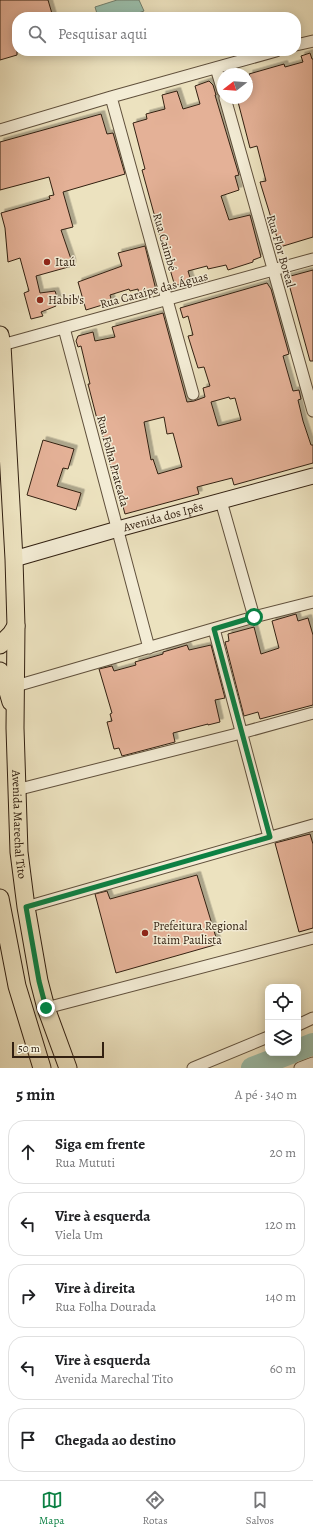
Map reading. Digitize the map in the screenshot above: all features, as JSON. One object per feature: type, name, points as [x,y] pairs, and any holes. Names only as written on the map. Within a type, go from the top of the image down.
[{"type":"main road","name":"Avenida Marechal Tito","points":[[1,341],[14,559],[16,626],[16,790],[19,852],[26,907],[39,981],[46,1008],[68,1068]]},
{"type":"main road","points":[[0,645],[11,634],[16,626]]},
{"type":"main road","points":[[0,671],[8,691],[15,728]]},
{"type":"main road","points":[[0,898],[17,986],[42,1068]]},
{"type":"street","points":[[301,44],[313,41]]},
{"type":"street","points":[[0,130],[111,96],[258,56]]},
{"type":"street","name":"Rua Caimbé","points":[[111,96],[193,394]]},
{"type":"street","name":"Rua Flor Boreal","points":[[227,104],[313,411]]},
{"type":"street","name":"Rua Caraípe das Águas","points":[[1,341],[64,328],[313,259]]},
{"type":"street","name":"Rua Folha Prateada","points":[[64,328],[149,648]]},
{"type":"street","name":"Avenida dos Ipês","points":[[14,559],[313,476]]},
{"type":"street","points":[[221,501],[254,617]]},
{"type":"street","points":[[16,686],[254,617],[313,602]]},
{"type":"street","points":[[214,629],[270,837]]},
{"type":"street","points":[[16,790],[241,733],[313,713]]},
{"type":"street","points":[[26,907],[313,825]]},
{"type":"street","points":[[46,1008],[313,938]]},
{"type":"street","points":[[301,1024],[313,1018]]},
{"type":"street","points":[[193,1068],[265,1038]]},
{"type":"street","points":[[300,1068],[313,1063]]},
{"type":"shaded area","points":[[117,0],[139,0],[144,11],[96,12],[95,7]]},
{"type":"building","points":[[0,0],[48,0],[52,12],[12,12],[12,56],[14,56],[0,60]]},
{"type":"building","points":[[310,53],[313,59],[313,237],[280,247],[260,182],[266,181],[257,146],[250,148],[239,104],[253,104],[253,73],[284,64],[285,67],[303,62],[301,56]]},
{"type":"building","points":[[209,81],[213,85],[217,104],[239,175],[235,176],[239,190],[221,196],[229,220],[250,215],[261,257],[253,260],[253,262],[228,270],[226,265],[208,269],[207,266],[188,271],[191,281],[178,285],[174,283],[156,221],[142,170],[145,169],[133,123],[147,119],[146,114],[165,109],[162,95],[177,91],[183,109],[200,104],[195,86]]},
{"type":"building","points":[[101,114],[107,134],[113,133],[125,174],[63,192],[73,227],[61,230],[72,266],[36,276],[40,293],[55,291],[58,300],[54,301],[56,306],[41,312],[43,316],[31,319],[24,293],[29,291],[20,258],[8,262],[5,228],[1,213],[50,199],[49,196],[54,195],[49,177],[0,190],[0,142]]},
{"type":"building","points":[[145,246],[156,290],[139,295],[138,289],[130,291],[129,289],[110,295],[112,302],[86,310],[78,282],[122,266],[118,253]]},
{"type":"building","points":[[313,270],[313,361],[310,361],[287,277]]},
{"type":"building","points":[[267,283],[271,289],[289,354],[283,356],[293,391],[299,390],[301,399],[298,400],[303,421],[311,445],[313,445],[313,463],[234,485],[232,478],[197,487],[199,494],[125,514],[121,499],[119,500],[103,436],[97,419],[88,384],[90,384],[81,346],[78,347],[76,341],[78,336],[93,332],[95,341],[115,337],[112,327],[163,313],[187,402],[194,401],[205,397],[203,388],[210,386],[204,367],[198,368],[188,336],[193,335],[188,316],[183,318],[180,308]],"holes":[[[229,397],[230,399],[235,398],[241,420],[218,426],[211,402]],[[164,417],[167,434],[173,433],[182,467],[158,474],[153,459],[151,460],[144,422]]]},
{"type":"building","points":[[43,440],[74,449],[68,469],[63,468],[57,486],[81,493],[76,510],[27,495]]},
{"type":"building","points":[[296,614],[298,621],[308,618],[313,635],[313,705],[260,719],[258,712],[244,716],[225,642],[229,641],[228,634],[254,627],[261,654],[279,648],[272,621]]},
{"type":"building","points":[[187,645],[189,650],[211,645],[225,698],[215,700],[220,722],[173,733],[175,742],[122,756],[119,748],[114,749],[107,722],[112,721],[110,714],[112,713],[99,669],[112,666],[114,671],[136,665],[135,662]]},
{"type":"building","points":[[310,834],[313,844],[313,928],[299,932],[275,843]]},
{"type":"building","name":"Prefeitura Regional Itaim Paulista","points":[[197,875],[218,944],[116,973],[95,894],[107,891],[110,899]]},
{"type":"waterway","points":[[301,1049],[313,1044]]},
{"type":"waterway","points":[[252,1068],[283,1056]]},
{"type":"place","name":"Itaú","points":[[47,262]]},
{"type":"place","name":"Habib's","points":[[40,300]]},
{"type":"place","name":"Prefeitura Regional Itaim Paulista","points":[[145,933]]},
{"type":"route","points":[[46,1008],[39,981],[26,907],[270,837],[214,629],[254,617]]}]
